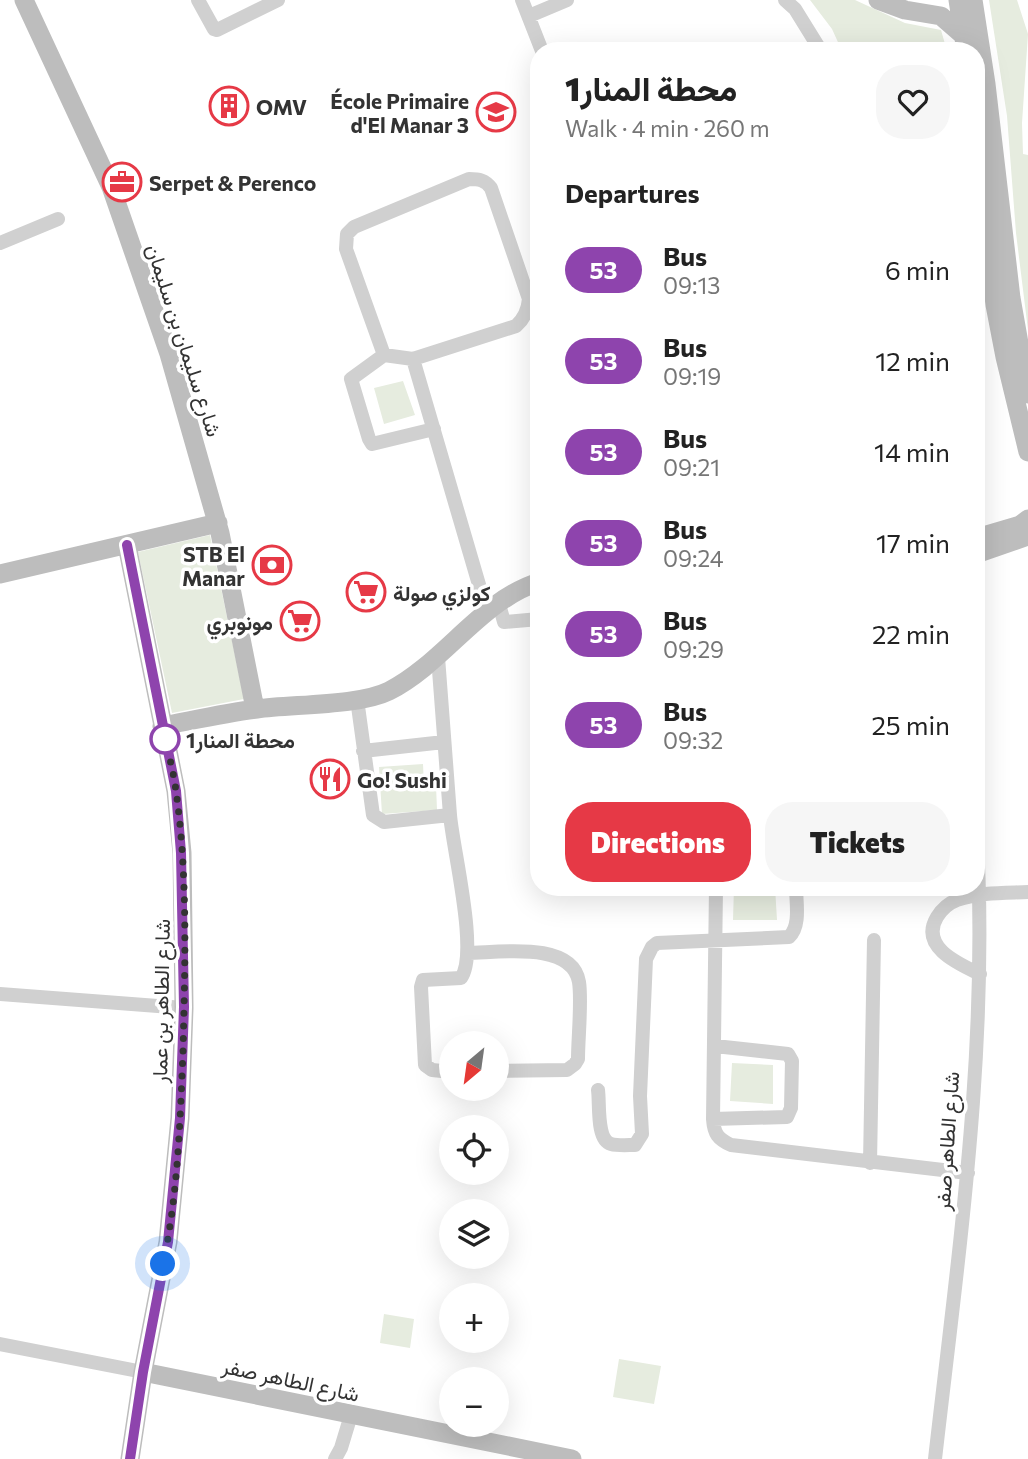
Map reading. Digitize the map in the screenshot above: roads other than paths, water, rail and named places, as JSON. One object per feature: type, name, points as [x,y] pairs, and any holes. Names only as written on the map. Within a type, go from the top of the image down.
[{"type":"street","name":"شارع سليمان بن سليمان","points":[[24,0],[111,187],[169,354],[218,523],[256,709]]},
{"type":"street","points":[[198,0],[216,30],[278,0]]},
{"type":"street","points":[[522,0],[539,42]]},
{"type":"street","points":[[529,16],[566,0]]},
{"type":"street","points":[[785,0],[795,9],[815,42]]},
{"type":"street","points":[[878,0],[905,10],[941,16],[964,42]]},
{"type":"street","points":[[922,12],[940,0]]},
{"type":"street","points":[[958,0],[965,42]]},
{"type":"street","points":[[973,0],[980,42]]},
{"type":"street","points":[[985,78],[1011,298],[1028,394]]},
{"type":"street","points":[[384,355],[346,249],[347,234],[354,227],[469,179],[481,180],[491,188],[529,299],[521,321],[516,326],[413,359],[384,355],[351,379],[369,439],[376,445],[434,429]]},
{"type":"street","points":[[985,217],[1004,358],[1028,452]]},
{"type":"street","points":[[0,243],[58,219]]},
{"type":"street","points":[[413,359],[493,608],[504,622],[530,620]]},
{"type":"street","points":[[985,535],[1020,525],[1028,519]]},
{"type":"street","points":[[0,574],[218,523]]},
{"type":"street","points":[[985,551],[1028,536]]},
{"type":"street","name":"شارع الطاهر بن عمار","points":[[127,545],[176,791],[181,853],[184,1007],[180,1118],[168,1242],[143,1372],[130,1459]]},
{"type":"street","points":[[162,726],[256,709],[357,699],[386,692],[414,677],[493,608],[530,585]]},
{"type":"street","points":[[438,657],[450,815],[464,909],[467,953],[466,969],[461,978],[423,980],[421,984],[425,1065],[439,1071]]},
{"type":"street","points":[[357,699],[371,808],[377,819],[384,822],[450,815]]},
{"type":"street","points":[[363,751],[444,742]]},
{"type":"street","points":[[985,894],[1028,892]]},
{"type":"street","points":[[716,896],[713,1119],[714,1131],[719,1139],[731,1145],[968,1173]]},
{"type":"street","points":[[597,1090],[600,1134],[611,1144],[635,1145],[642,1134],[640,1096],[646,959],[652,947],[657,943],[789,937],[794,932],[796,896]]},
{"type":"street","points":[[974,896],[955,901],[943,908],[934,920],[933,939],[941,951],[954,962],[980,974]]},
{"type":"street","name":"شارع الطاهر صفر","points":[[935,1459],[968,1173],[980,974],[981,896]]},
{"type":"street","points":[[870,1163],[874,940]]},
{"type":"street","points":[[467,953],[548,953],[563,958],[573,966],[579,981],[578,1059],[575,1064],[567,1070],[509,1071]]},
{"type":"street","points":[[0,995],[184,1007]]},
{"type":"street","points":[[713,1119],[786,1117],[791,1108],[792,1061],[788,1054],[715,1046]]},
{"type":"street","name":"شارع الطاهر صفر","points":[[0,1344],[572,1459]]},
{"type":"street","points":[[335,1459],[351,1415]]},
{"type":"place","name":"OMV","points":[[229,106]]},
{"type":"place","name":"École Primaire d'El Manar 3","points":[[496,112]]},
{"type":"place","name":"Serpet & Perenco","points":[[122,182]]},
{"type":"place","name":"STB El Manar","points":[[272,565]]},
{"type":"place","name":"كولزي صولة","points":[[366,592]]},
{"type":"place","name":"مونوبري","points":[[300,621]]},
{"type":"place","name":"محطة المنار1","points":[[165,739]]},
{"type":"place","name":"Go! Sushi","points":[[330,779]]}]
